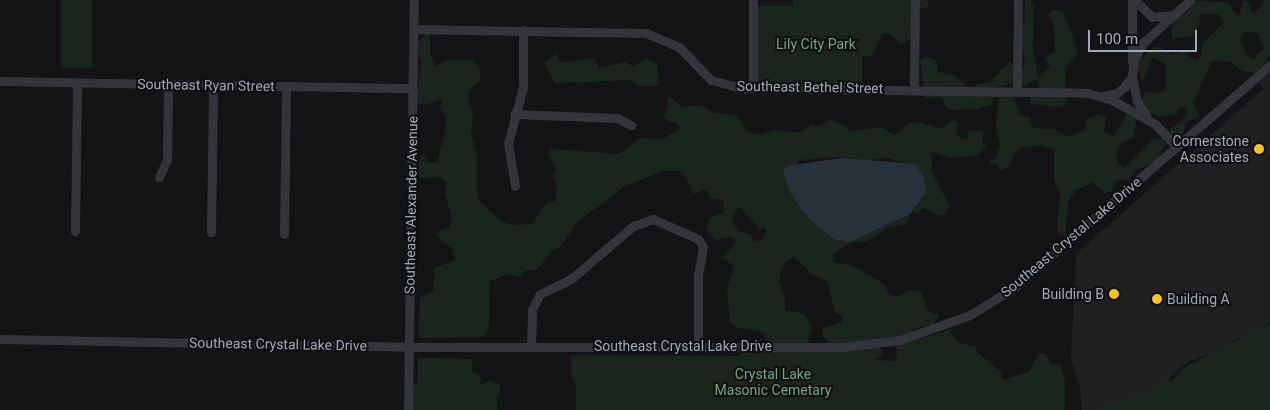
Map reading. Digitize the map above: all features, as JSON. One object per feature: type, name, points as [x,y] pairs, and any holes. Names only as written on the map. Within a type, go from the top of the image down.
[{"type":"street","name":"Southeast Alexander Avenue","points":[[408,410],[414,0]]},
{"type":"street","points":[[752,88],[753,0]]},
{"type":"street","points":[[914,89],[915,0]]},
{"type":"street","points":[[1017,91],[1018,0]]},
{"type":"street","points":[[1134,0],[1141,9],[1152,16],[1175,15]]},
{"type":"street","points":[[1134,0],[1132,76],[1139,105],[1155,124]]},
{"type":"street","points":[[1102,96],[1117,93],[1132,76],[1133,63],[1141,46],[1190,0]]},
{"type":"street","name":"Southeast Bethel Street","points":[[414,29],[636,32],[655,35],[679,48],[711,80],[752,88],[1065,92],[1102,96],[1155,124],[1177,146]]},
{"type":"street","points":[[515,186],[508,144],[514,114],[523,87],[523,30]]},
{"type":"street","name":"Southeast Crystal Lake Drive","points":[[0,339],[408,346],[872,345],[946,326],[1015,287],[1270,65]]},
{"type":"street","name":"Southeast Ryan Street","points":[[0,81],[413,88]]},
{"type":"street","points":[[75,231],[77,83]]},
{"type":"street","points":[[159,177],[167,160],[168,84]]},
{"type":"street","points":[[211,232],[213,85]]},
{"type":"street","points":[[284,234],[286,86]]},
{"type":"street","points":[[514,114],[617,118],[631,125]]},
{"type":"street","points":[[530,345],[532,309],[540,294],[571,279],[633,226],[654,219],[698,239],[703,247],[698,274],[698,346]]},
{"type":"shaded area","points":[[1270,73],[1270,322],[1257,332],[1233,341],[1228,348],[1189,361],[1158,387],[1124,404],[1105,410],[1082,410],[1080,388],[1071,359],[1076,254],[1263,89],[1259,83]]},
{"type":"shaded area","points":[[842,158],[915,164],[923,175],[926,192],[910,214],[850,242],[835,240],[809,219],[791,194],[783,172],[787,166]]},
{"type":"green space","points":[[61,0],[92,0],[92,68],[61,68]]},
{"type":"green space","name":"Lily City Park","points":[[793,0],[927,0],[929,3],[928,7],[912,11],[913,35],[906,42],[901,45],[890,34],[882,33],[875,52],[868,57],[862,56],[862,89],[753,88],[753,6],[793,6]]},
{"type":"green space","points":[[1025,0],[1031,0],[1034,8],[1033,46],[1038,78],[1050,67],[1045,58],[1055,51],[1053,22],[1048,16],[1052,9],[1063,12],[1071,32],[1078,54],[1065,67],[1067,101],[1062,107],[1030,104],[1030,96],[1039,88],[1038,81],[1034,80],[1023,86],[1012,83],[997,87],[991,105],[975,109],[949,110],[941,97],[925,98],[920,61],[925,56],[936,60],[938,72],[953,75],[969,87],[992,81],[1008,62],[1012,63],[1015,70],[1023,69],[1025,62],[1020,33],[1025,22]]},
{"type":"green space","points":[[1189,0],[1227,2],[1239,17],[1243,0],[1250,3],[1250,11],[1254,13],[1263,4],[1263,0],[1270,0],[1270,54],[1264,67],[1255,74],[1240,70],[1231,62],[1212,61],[1193,103],[1199,116],[1186,123],[1182,137],[1175,138],[1169,133],[1171,129],[1186,117],[1187,109],[1181,106],[1176,115],[1158,116],[1147,112],[1140,103],[1145,92],[1160,93],[1165,89],[1166,64],[1153,57],[1142,83],[1138,68],[1140,59],[1153,47],[1161,47],[1172,55],[1186,51],[1189,57],[1197,60],[1201,56],[1202,44],[1223,23],[1223,19],[1217,14],[1200,14],[1199,26],[1193,36],[1173,39],[1171,31],[1175,17],[1177,14],[1188,12]],"holes":[[[1251,31],[1258,34],[1264,48],[1254,59],[1247,55],[1240,39],[1244,33]]]},
{"type":"green space","name":"Crystal Lake Masonic Cemetary","points":[[426,33],[430,34],[430,55],[435,66],[449,60],[473,60],[481,69],[479,81],[470,90],[468,98],[473,114],[471,132],[477,155],[477,192],[479,200],[500,221],[512,225],[532,224],[549,200],[555,203],[557,187],[553,176],[556,169],[548,155],[550,149],[620,154],[640,138],[663,139],[679,129],[677,122],[669,122],[664,116],[668,106],[667,98],[670,97],[682,107],[701,105],[714,113],[734,114],[749,132],[758,135],[775,130],[799,133],[812,124],[819,126],[832,119],[852,131],[881,127],[894,135],[910,123],[918,122],[942,129],[953,119],[959,123],[956,133],[961,139],[967,139],[968,131],[983,130],[982,143],[987,143],[979,155],[952,158],[931,152],[932,172],[950,207],[942,216],[923,208],[917,214],[914,212],[902,163],[890,158],[861,161],[840,157],[799,160],[795,168],[876,225],[909,213],[910,218],[905,224],[889,227],[868,241],[852,242],[833,254],[834,262],[853,266],[883,283],[890,295],[898,296],[909,290],[921,291],[928,311],[939,315],[933,325],[923,326],[902,336],[886,338],[880,346],[884,353],[875,360],[896,361],[897,346],[949,330],[959,343],[976,346],[977,352],[1000,371],[1003,380],[1028,372],[1039,353],[1045,353],[1052,365],[1060,363],[1065,381],[1065,410],[576,410],[576,384],[571,377],[571,355],[739,356],[744,342],[767,342],[763,332],[736,327],[730,322],[727,288],[734,267],[723,257],[736,242],[731,237],[716,240],[706,231],[709,218],[724,212],[723,200],[711,199],[706,189],[693,194],[687,178],[679,171],[663,171],[624,187],[577,222],[562,245],[551,252],[537,270],[525,271],[520,277],[508,274],[490,281],[489,330],[482,337],[421,338],[418,336],[420,298],[433,292],[435,267],[455,261],[452,248],[437,237],[438,231],[449,227],[452,219],[445,193],[446,182],[441,177],[419,178],[415,171],[422,153],[429,163],[437,162],[445,132],[446,118],[440,107],[443,100],[423,105],[416,103],[421,63],[416,45]],"holes":[[[737,208],[741,208],[759,229],[767,229],[762,240],[754,241],[751,234],[740,232],[732,222]],[[793,256],[813,275],[827,281],[835,312],[842,316],[842,322],[823,328],[822,336],[828,341],[826,345],[810,343],[808,340],[812,328],[805,314],[785,310],[785,297],[779,282],[782,267]]]},
{"type":"green space","points":[[556,54],[562,63],[594,58],[599,68],[624,62],[633,66],[646,59],[657,64],[659,86],[640,86],[630,80],[555,83],[544,63]]},
{"type":"green space","points":[[1002,91],[1013,95],[1021,116],[1029,117],[1033,128],[1053,129],[1068,137],[1084,131],[1087,119],[1098,114],[1106,117],[1104,132],[1113,137],[1128,113],[1137,118],[1133,137],[1120,145],[1116,152],[1118,163],[1125,168],[1154,139],[1163,138],[1166,144],[1157,160],[1135,171],[1128,180],[1117,180],[1112,191],[1104,193],[1093,182],[1075,191],[1068,202],[1066,231],[1061,236],[1057,229],[1060,192],[1054,180],[1054,150],[1042,145],[1023,147],[1014,154],[1010,165],[1003,170],[999,170],[997,164],[990,165],[990,160],[996,159],[1000,145],[996,129],[998,100]]},
{"type":"green space","points":[[1270,324],[1270,410],[1094,410],[1154,389],[1169,376],[1170,383],[1185,367]]},
{"type":"green space","points":[[418,358],[472,359],[472,373],[481,376],[480,385],[490,380],[500,385],[499,396],[496,396],[498,410],[411,410],[412,384],[418,383]]},
{"type":"place","name":"Cornerstone Associates","points":[[1259,149]]},
{"type":"place","name":"Building B","points":[[1114,294]]},
{"type":"place","name":"Building A","points":[[1157,299]]}]
